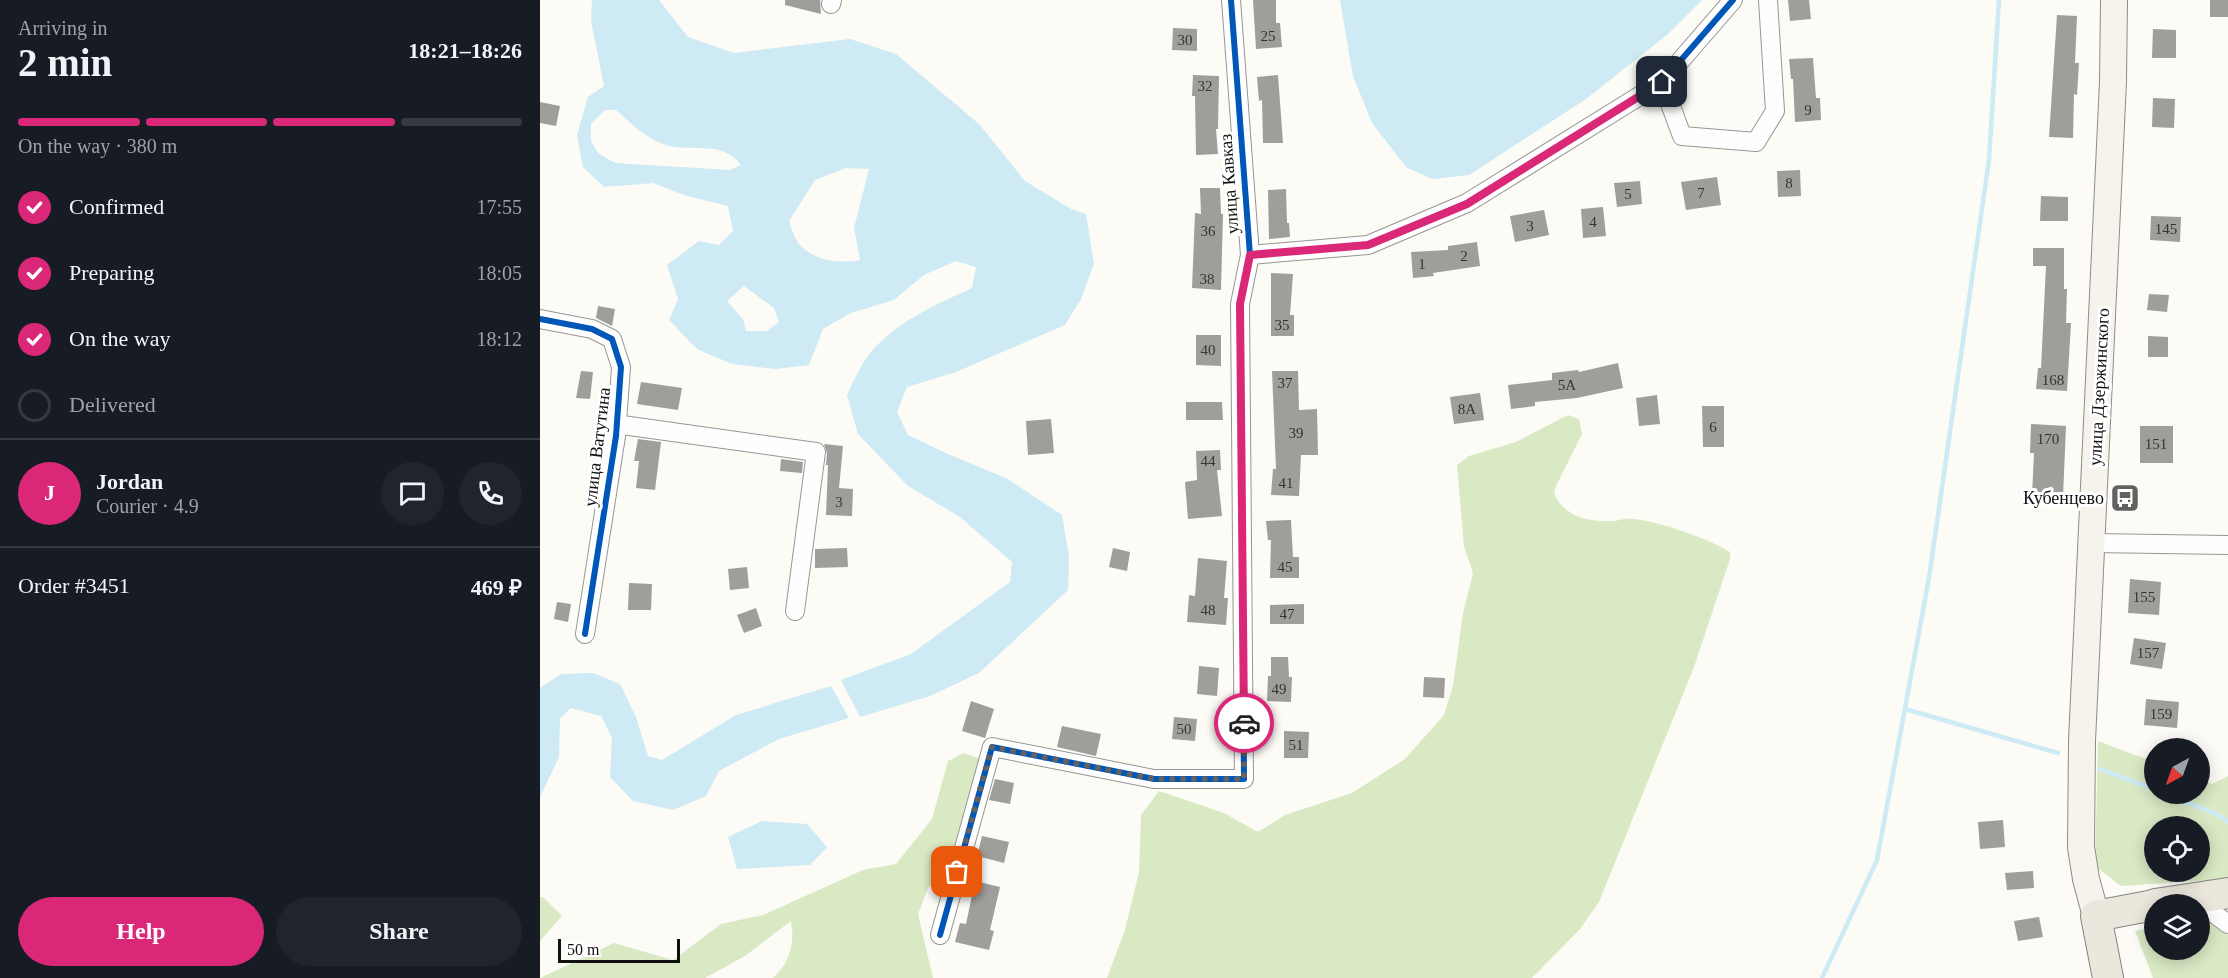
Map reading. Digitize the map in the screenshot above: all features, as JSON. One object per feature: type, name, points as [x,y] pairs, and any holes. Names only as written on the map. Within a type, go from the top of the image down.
[{"type":"main road","name":"улица Дзержинского","points":[[2096,916],[2081,848],[2082,741],[2112,94],[2114,0]]},
{"type":"main road","points":[[2210,896],[2228,893]]},
{"type":"main road","points":[[2109,978],[2096,916],[2144,907]]},
{"type":"street","name":"улица Кавказ","points":[[940,935],[992,747],[1154,779],[1244,779],[1240,304],[1250,255],[1231,0]]},
{"type":"street","points":[[1250,255],[1368,245],[1467,204],[1662,82],[1733,0]]},
{"type":"street","points":[[1662,82],[1682,136],[1756,142],[1775,111],[1768,0]]},
{"type":"street","name":"улица Ватутина","points":[[540,319],[592,329],[612,339],[621,367],[615,424],[616,436],[585,634]]},
{"type":"street","points":[[615,424],[816,452],[795,611]]},
{"type":"street","points":[[2092,543],[2228,545]]},
{"type":"street","points":[[2210,910],[2228,924]]},
{"type":"green space","points":[[1568,415],[1579,419],[1582,434],[1554,493],[1563,507],[1585,519],[1611,521],[1631,519],[1657,523],[1697,536],[1730,552],[1730,559],[1694,667],[1599,902],[1580,929],[1532,978],[1107,978],[1125,930],[1139,872],[1141,815],[1159,791],[1224,813],[1258,832],[1285,815],[1352,793],[1405,759],[1444,715],[1453,686],[1463,613],[1473,573],[1464,546],[1457,465],[1469,456],[1516,442]]},
{"type":"green space","points":[[2098,741],[2144,758],[2144,804],[2210,804],[2210,783],[2228,776],[2228,879],[2210,880],[2210,816],[2144,816],[2144,882],[2182,882],[2121,886],[2095,866]]},
{"type":"green space","points":[[964,753],[984,760],[984,773],[965,807],[956,859],[928,888],[918,914],[933,978],[773,978],[784,966],[790,952],[791,921],[745,956],[705,978],[540,978],[614,943],[673,960],[721,924],[763,915],[863,870],[896,864],[932,819],[948,761]]},
{"type":"green space","points":[[540,897],[543,897],[562,916],[540,941]]},
{"type":"green space","points":[[2210,921],[2228,935],[2228,978],[2153,978],[2146,960],[2210,960]]},
{"type":"green space","points":[[2144,929],[2144,954],[2135,931]]},
{"type":"water","points":[[592,0],[659,0],[688,37],[734,53],[850,39],[896,54],[979,124],[1025,181],[1071,209],[1086,214],[1094,264],[1081,299],[1065,325],[956,372],[907,387],[897,412],[908,435],[1006,478],[1062,515],[1069,556],[1068,590],[979,673],[930,696],[860,717],[841,680],[911,654],[1010,582],[1012,562],[960,517],[908,486],[858,434],[847,395],[864,361],[877,345],[915,316],[972,288],[976,267],[956,261],[924,275],[894,300],[851,313],[823,329],[809,365],[775,369],[732,364],[697,349],[669,320],[678,299],[667,265],[699,241],[719,245],[733,231],[728,206],[687,196],[653,183],[604,187],[583,167],[577,135],[588,97],[604,86],[591,21]],"holes":[[[605,110],[616,110],[639,130],[666,145],[716,149],[733,157],[741,165],[730,170],[615,163],[598,153],[591,141],[591,124]],[[846,168],[869,169],[854,228],[860,260],[844,262],[827,260],[811,254],[798,243],[789,221],[815,180]],[[744,286],[774,308],[779,322],[767,331],[746,331],[743,319],[727,301]]]},
{"type":"water","points":[[1340,0],[1702,0],[1667,35],[1586,99],[1469,175],[1432,179],[1406,167],[1372,123],[1353,76]]},
{"type":"water","points":[[593,673],[620,684],[636,717],[648,756],[662,760],[736,715],[831,686],[849,718],[779,739],[719,771],[706,796],[673,810],[633,801],[610,777],[612,738],[601,716],[571,708],[560,718],[559,757],[540,797],[540,688],[561,674]]},
{"type":"water","points":[[762,821],[807,824],[827,847],[810,865],[737,869],[728,837]]},
{"type":"building","points":[[785,0],[820,0],[821,14],[785,5]]},
{"type":"building","points":[[1253,0],[1276,0],[1276,23],[1280,23],[1282,47],[1256,49]]},
{"type":"building","points":[[1788,0],[1809,0],[1811,19],[1790,21]]},
{"type":"building","points":[[2210,0],[2228,0],[2228,17],[2210,17]]},
{"type":"building","points":[[2057,15],[2077,16],[2075,63],[2079,63],[2077,95],[2074,94],[2073,138],[2049,137]]},
{"type":"building","points":[[1173,28],[1197,29],[1197,51],[1172,50]]},
{"type":"building","points":[[2153,29],[2176,30],[2176,58],[2152,58]]},
{"type":"building","points":[[1813,58],[1816,98],[1820,98],[1821,120],[1795,122],[1793,79],[1791,79],[1789,59]]},
{"type":"building","points":[[1193,75],[1219,76],[1218,129],[1216,129],[1218,154],[1196,155]]},
{"type":"building","points":[[1278,75],[1283,143],[1263,143],[1262,100],[1259,101],[1257,77]]},
{"type":"building","points":[[2153,98],[2175,99],[2174,128],[2152,127]]},
{"type":"building","points":[[540,102],[560,106],[556,126],[540,123]]},
{"type":"building","points":[[1800,170],[1801,196],[1778,197],[1777,171]]},
{"type":"building","points":[[1717,177],[1721,205],[1686,210],[1681,182]]},
{"type":"building","points":[[1640,181],[1642,204],[1617,207],[1614,183]]},
{"type":"building","points":[[1200,188],[1220,188],[1221,214],[1223,214],[1221,290],[1192,288],[1195,213],[1201,214]]},
{"type":"building","points":[[1286,189],[1287,223],[1289,223],[1290,237],[1269,239],[1268,190]]},
{"type":"building","points":[[2041,196],[2068,197],[2068,221],[2040,221]]},
{"type":"building","points":[[1603,207],[1606,236],[1583,238],[1581,209]]},
{"type":"building","points":[[1544,210],[1549,235],[1515,242],[1510,216]]},
{"type":"building","points":[[2151,216],[2181,217],[2180,242],[2150,240]]},
{"type":"building","points":[[1477,242],[1480,266],[1413,278],[1411,252],[1448,250],[1448,246]]},
{"type":"building","points":[[2033,248],[2064,248],[2064,289],[2067,289],[2066,323],[2071,323],[2067,391],[2036,389],[2038,368],[2041,368],[2046,266],[2033,266]]},
{"type":"building","points":[[1271,273],[1293,274],[1290,315],[1294,315],[1294,336],[1271,336]]},
{"type":"building","points":[[2149,294],[2169,295],[2167,312],[2147,310]]},
{"type":"building","points":[[598,306],[615,309],[612,326],[596,318]]},
{"type":"building","points":[[1196,335],[1221,335],[1221,366],[1196,365]]},
{"type":"building","points":[[2148,336],[2168,337],[2168,357],[2148,357]]},
{"type":"building","points":[[1618,363],[1623,388],[1577,398],[1535,402],[1535,406],[1511,409],[1508,385],[1552,380],[1552,373],[1578,370],[1579,372]]},
{"type":"building","points":[[581,371],[593,372],[590,399],[576,398]]},
{"type":"building","points":[[1272,371],[1298,371],[1299,410],[1317,409],[1318,455],[1301,455],[1299,496],[1271,495],[1273,469],[1276,469]]},
{"type":"building","points":[[641,382],[682,388],[678,410],[637,404]]},
{"type":"building","points":[[1480,393],[1484,420],[1454,424],[1450,397]]},
{"type":"building","points":[[1657,395],[1660,424],[1639,426],[1636,398]]},
{"type":"building","points":[[1186,402],[1222,402],[1223,420],[1186,420]]},
{"type":"building","points":[[1702,406],[1724,406],[1724,447],[1703,447]]},
{"type":"building","points":[[1051,419],[1054,453],[1028,455],[1026,421]]},
{"type":"building","points":[[2031,424],[2066,426],[2063,497],[2032,495],[2034,453],[2030,453]]},
{"type":"building","points":[[2140,426],[2173,426],[2173,463],[2140,463]]},
{"type":"building","points":[[638,439],[661,442],[655,490],[636,488],[639,461],[634,461]]},
{"type":"building","points":[[824,444],[843,446],[839,488],[853,489],[852,516],[826,515],[828,465],[826,465],[827,453]]},
{"type":"building","points":[[1220,450],[1221,470],[1217,470],[1222,516],[1188,519],[1185,482],[1197,480],[1196,451]]},
{"type":"building","points":[[781,459],[803,462],[802,473],[780,471]]},
{"type":"building","points":[[1291,520],[1293,557],[1299,557],[1299,578],[1270,578],[1271,540],[1268,540],[1266,521]]},
{"type":"building","points":[[847,548],[848,567],[815,568],[815,549]]},
{"type":"building","points":[[1113,548],[1130,552],[1127,571],[1109,567]]},
{"type":"building","points":[[1198,558],[1227,561],[1224,598],[1228,598],[1226,625],[1187,622],[1189,595],[1195,596]]},
{"type":"building","points":[[747,567],[749,588],[730,590],[728,569]]},
{"type":"building","points":[[2130,579],[2161,582],[2159,615],[2128,613]]},
{"type":"building","points":[[629,583],[652,584],[651,610],[628,610]]},
{"type":"building","points":[[557,602],[571,604],[568,622],[554,619]]},
{"type":"building","points":[[1304,604],[1304,624],[1270,624],[1270,605]]},
{"type":"building","points":[[756,608],[762,626],[744,633],[737,615]]},
{"type":"building","points":[[2134,638],[2166,643],[2162,669],[2130,664]]},
{"type":"building","points":[[1271,657],[1288,657],[1289,677],[1292,677],[1291,702],[1267,701]]},
{"type":"building","points":[[1199,666],[1219,668],[1217,696],[1197,694]]},
{"type":"building","points":[[1424,677],[1445,678],[1444,698],[1423,697]]},
{"type":"building","points":[[2146,699],[2179,702],[2177,728],[2144,725]]},
{"type":"building","points":[[971,701],[994,709],[985,738],[962,731]]},
{"type":"building","points":[[1174,717],[1197,719],[1195,741],[1172,739]]},
{"type":"building","points":[[1062,726],[1101,734],[1096,756],[1057,747]]},
{"type":"building","points":[[1284,731],[1309,732],[1308,758],[1284,758]]},
{"type":"building","points":[[995,779],[1014,783],[1010,804],[989,800]]},
{"type":"building","points":[[2003,820],[2005,847],[1980,849],[1978,822]]},
{"type":"building","points":[[982,836],[1009,842],[1004,863],[977,856]]},
{"type":"building","points":[[2033,871],[2034,888],[2007,890],[2005,873]]},
{"type":"building","points":[[975,881],[1000,887],[990,930],[994,931],[989,950],[955,942],[960,923],[966,924]]},
{"type":"building","points":[[2039,917],[2043,937],[2018,941],[2014,921]]},
{"type":"waterway","points":[[1822,978],[1877,860],[1929,578],[1989,160],[1999,0]]},
{"type":"waterway","points":[[1905,709],[2058,753]]},
{"type":"waterway","points":[[2100,769],[2144,785]]},
{"type":"waterway","points":[[2191,804],[2218,815],[2228,822]]},
{"type":"cycle path","points":[[940,935],[992,747],[1154,779],[1244,779],[1240,304],[1250,255],[1231,0]]},
{"type":"cycle path","points":[[1250,255],[1368,245],[1467,203],[1662,82],[1733,0]]},
{"type":"cycle path","points":[[540,319],[592,329],[612,339],[621,367],[616,436],[585,634]]},
{"type":"way so far","points":[[957,872],[992,747],[1154,779],[1244,779],[1244,723]]},
{"type":"place","name":"Кубенцево","points":[[2125,498]]},
{"type":"route","points":[[1244,723],[1240,304],[1250,255],[1368,245],[1467,204],[1662,82]]}]
